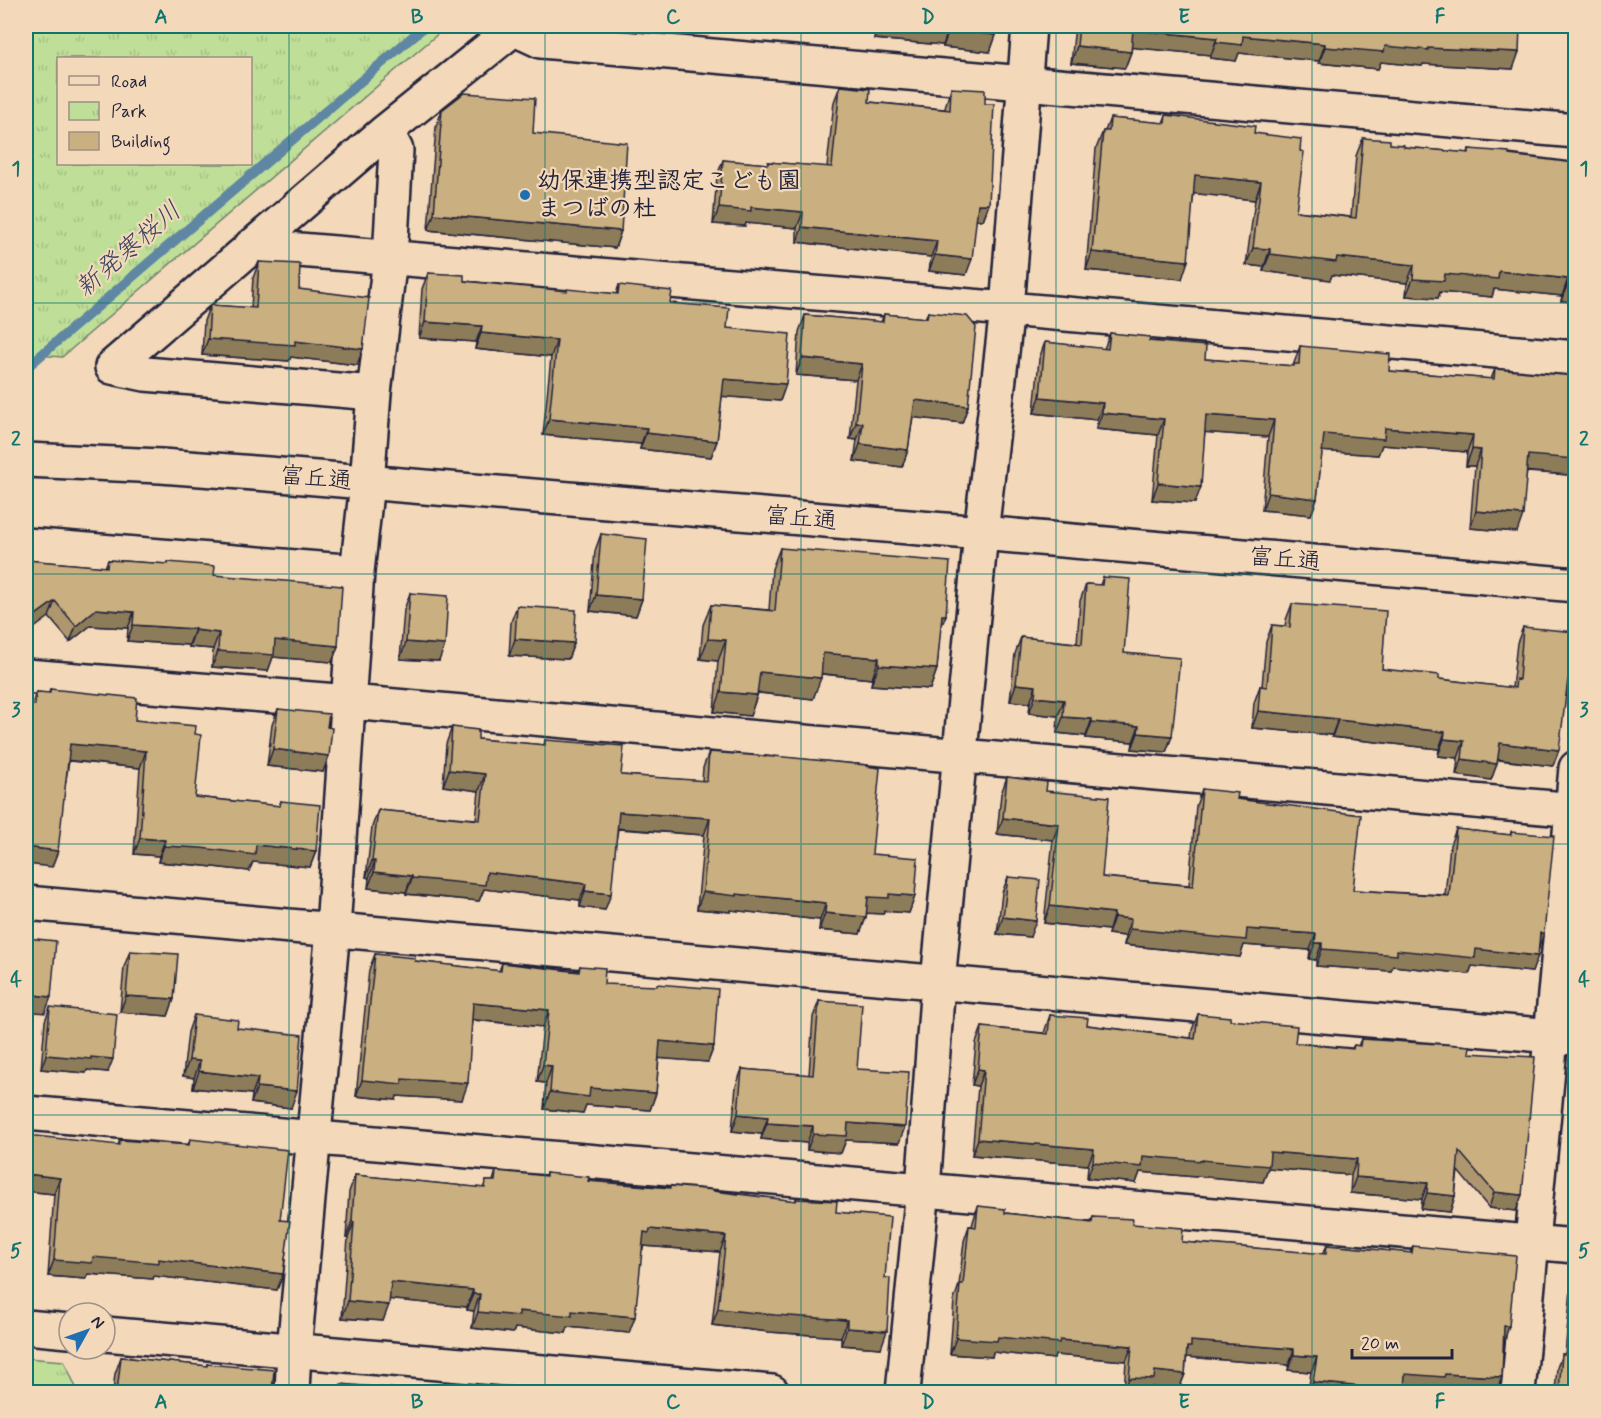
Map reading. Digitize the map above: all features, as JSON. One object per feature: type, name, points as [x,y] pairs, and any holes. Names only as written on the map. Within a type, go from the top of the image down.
[{"type":"street","points":[[903,1392],[923,1189],[938,982],[981,533],[1007,309],[1029,26]]},
{"type":"street","points":[[374,393],[145,374],[112,367],[386,131],[515,27],[541,41],[1575,131]]},
{"type":"street","points":[[292,1392],[333,929],[357,573],[374,393],[390,258],[396,150],[386,131]]},
{"type":"street","points":[[251,246],[1575,358]]},
{"type":"street","name":"富丘通","points":[[26,460],[161,466],[981,533],[1575,585]]},
{"type":"street","points":[[26,545],[357,573]]},
{"type":"street","points":[[26,676],[350,702],[1573,810]]},
{"type":"street","points":[[1518,1392],[1532,1242],[1563,1036],[1575,768]]},
{"type":"street","points":[[26,903],[1563,1036]]},
{"type":"street","points":[[26,1113],[1575,1246]]},
{"type":"street","points":[[26,1327],[57,1329]]},
{"type":"street","points":[[117,1335],[772,1392]]},
{"type":"green space","points":[[26,26],[447,26],[62,357],[26,354]]},
{"type":"green space","points":[[26,1358],[64,1361],[78,1392],[26,1392]]},
{"type":"building","points":[[915,26],[997,26],[996,35]]},
{"type":"building","points":[[1079,26],[1520,26],[1519,52],[1428,48],[1428,50],[1385,46],[1384,52],[1243,36],[1242,45],[1216,42],[1217,38],[1133,30],[1131,52],[1077,46]]},
{"type":"building","points":[[840,86],[870,89],[869,102],[950,110],[951,88],[985,90],[985,104],[994,104],[989,204],[978,204],[972,259],[935,255],[937,241],[802,227],[803,212],[751,207],[751,211],[719,208],[723,160],[832,167]]},
{"type":"building","name":"幼保連携型認定こども園 まつばの杜","points":[[464,93],[535,98],[533,133],[627,143],[621,231],[434,214],[442,110]]},
{"type":"building","points":[[1166,115],[1255,126],[1254,133],[1301,139],[1300,151],[1304,152],[1296,211],[1356,218],[1363,138],[1390,140],[1390,144],[1404,145],[1404,147],[1469,153],[1469,149],[1509,152],[1509,155],[1575,163],[1575,284],[1568,283],[1568,279],[1499,271],[1498,279],[1445,274],[1444,281],[1413,279],[1414,265],[1337,257],[1336,262],[1270,254],[1270,249],[1253,248],[1261,182],[1195,175],[1188,261],[1092,252],[1103,131],[1109,131],[1110,118],[1165,123]]},
{"type":"building","points":[[259,262],[300,264],[299,289],[369,298],[363,349],[295,341],[295,345],[208,339],[210,305],[256,308]]},
{"type":"building","points":[[428,273],[464,275],[464,281],[567,291],[567,289],[618,294],[619,285],[672,291],[670,303],[729,308],[727,328],[790,334],[786,384],[724,379],[717,441],[646,433],[647,428],[549,419],[557,340],[481,333],[482,326],[425,322]]},
{"type":"building","points":[[928,312],[967,316],[976,327],[968,406],[915,400],[908,450],[860,444],[863,423],[856,423],[862,364],[802,358],[805,315],[883,322],[884,314],[927,318]]},
{"type":"building","points":[[1110,333],[1150,337],[1149,341],[1206,346],[1205,359],[1294,366],[1294,364],[1299,364],[1300,346],[1390,354],[1389,371],[1494,379],[1495,369],[1575,376],[1575,459],[1528,455],[1523,515],[1476,511],[1481,450],[1472,449],[1473,435],[1385,428],[1384,439],[1324,434],[1317,499],[1268,493],[1274,420],[1206,415],[1201,487],[1158,483],[1164,419],[1102,413],[1103,403],[1040,397],[1045,342],[1108,349]]},
{"type":"building","points":[[601,534],[647,539],[642,599],[596,595]]},
{"type":"building","points":[[780,548],[950,562],[946,615],[942,615],[937,669],[879,665],[879,658],[823,653],[821,678],[760,672],[757,695],[721,692],[726,640],[708,639],[711,605],[775,611]]},
{"type":"building","points":[[26,560],[107,567],[108,560],[168,564],[168,562],[215,566],[214,575],[342,586],[338,646],[275,640],[274,655],[218,651],[219,633],[133,625],[134,612],[96,609],[76,626],[55,601],[26,622]]},
{"type":"building","points":[[1103,577],[1130,579],[1124,653],[1180,658],[1172,736],[1138,733],[1139,726],[1063,717],[1064,700],[1035,697],[1036,686],[1016,684],[1021,637],[1082,644],[1086,584],[1102,585]]},
{"type":"building","points":[[410,593],[448,596],[445,645],[406,642]]},
{"type":"building","points":[[1292,604],[1386,611],[1382,669],[1439,675],[1439,679],[1515,688],[1516,679],[1519,680],[1523,627],[1575,632],[1575,680],[1568,679],[1559,750],[1500,743],[1497,764],[1462,759],[1464,741],[1444,739],[1445,732],[1258,711],[1260,686],[1267,687],[1272,625],[1290,627]]},
{"type":"building","points":[[517,606],[576,610],[574,643],[515,639]]},
{"type":"building","points":[[50,689],[137,698],[135,720],[196,726],[195,734],[201,735],[195,797],[280,806],[281,801],[320,805],[316,851],[256,845],[255,855],[164,846],[165,840],[140,838],[146,751],[70,744],[58,851],[26,847],[26,704],[35,705],[36,692],[50,693]]},
{"type":"building","points":[[278,709],[329,714],[327,727],[332,728],[329,756],[273,749]]},
{"type":"building","points":[[452,727],[478,730],[478,739],[545,745],[545,740],[624,746],[621,775],[707,781],[709,752],[774,756],[880,768],[872,854],[918,858],[915,896],[889,894],[889,898],[868,897],[866,917],[825,913],[826,903],[703,892],[710,818],[619,812],[611,894],[585,891],[586,884],[487,872],[485,885],[374,872],[375,861],[372,861],[378,810],[480,820],[485,774],[449,770]]},
{"type":"building","points":[[1007,777],[1047,782],[1046,791],[1109,797],[1102,877],[1193,886],[1202,789],[1238,793],[1237,799],[1361,815],[1353,890],[1449,896],[1456,829],[1511,835],[1511,832],[1554,836],[1544,933],[1540,933],[1538,956],[1476,949],[1475,958],[1397,950],[1397,955],[1322,949],[1322,943],[1315,943],[1316,934],[1247,929],[1246,940],[1130,929],[1131,919],[1114,917],[1114,913],[1050,906],[1059,824],[1003,818]]},
{"type":"building","points":[[1008,877],[1040,880],[1036,921],[1003,917]]},
{"type":"building","points":[[26,938],[56,941],[51,997],[26,994]]},
{"type":"building","points":[[130,951],[178,954],[174,999],[126,996]]},
{"type":"building","points":[[375,954],[501,971],[502,963],[579,972],[580,966],[605,968],[604,984],[657,986],[657,984],[718,989],[714,1046],[660,1041],[656,1093],[590,1088],[589,1097],[550,1092],[552,1066],[543,1065],[549,1010],[473,1003],[468,1083],[402,1079],[402,1084],[362,1080]]},
{"type":"building","points":[[819,1001],[862,1004],[857,1069],[909,1072],[905,1127],[848,1123],[847,1136],[813,1134],[813,1126],[767,1123],[768,1117],[738,1114],[742,1069],[813,1075]]},
{"type":"building","points":[[50,1007],[117,1014],[113,1059],[46,1055]]},
{"type":"building","points":[[1198,1014],[1230,1017],[1230,1020],[1297,1026],[1295,1043],[1353,1049],[1354,1045],[1360,1046],[1361,1039],[1470,1046],[1469,1053],[1535,1057],[1522,1195],[1494,1192],[1459,1151],[1455,1196],[1427,1193],[1428,1183],[1356,1177],[1357,1159],[1270,1152],[1269,1166],[1143,1156],[1142,1167],[1093,1162],[1094,1149],[978,1139],[984,1070],[978,1069],[982,1027],[1048,1034],[1050,1015],[1088,1018],[1087,1025],[1195,1039]]},
{"type":"building","points":[[194,1015],[238,1020],[237,1028],[302,1035],[297,1091],[257,1087],[258,1078],[199,1071],[200,1061],[189,1060]]},
{"type":"building","points":[[26,1135],[119,1145],[120,1140],[189,1145],[190,1139],[288,1150],[280,1220],[290,1221],[283,1274],[159,1259],[159,1263],[93,1257],[92,1263],[54,1260],[60,1178],[26,1174]]},
{"type":"building","points":[[496,1171],[589,1177],[588,1181],[714,1190],[796,1201],[796,1199],[837,1201],[836,1212],[890,1217],[885,1278],[890,1278],[887,1331],[847,1328],[847,1320],[718,1309],[726,1236],[650,1229],[649,1233],[644,1232],[635,1317],[572,1311],[572,1316],[519,1311],[519,1316],[478,1312],[480,1294],[473,1294],[473,1290],[391,1282],[389,1305],[348,1301],[355,1175],[485,1188],[486,1181],[495,1181]]},
{"type":"building","points":[[978,1206],[1005,1209],[1005,1213],[1092,1223],[1093,1217],[1133,1219],[1132,1224],[1183,1228],[1182,1242],[1326,1254],[1327,1245],[1412,1253],[1413,1246],[1516,1256],[1509,1326],[1504,1326],[1502,1377],[1405,1374],[1404,1391],[1313,1382],[1317,1357],[1294,1355],[1294,1349],[1191,1341],[1191,1347],[1187,1347],[1185,1374],[1155,1371],[1154,1379],[1129,1378],[1132,1346],[1060,1340],[1059,1343],[998,1337],[997,1341],[956,1338],[960,1284],[963,1284],[969,1226],[976,1227]]},
{"type":"building","points":[[1575,1279],[1575,1392],[1559,1391],[1562,1354],[1569,1354]]},
{"type":"building","points":[[121,1357],[274,1370],[272,1392],[213,1392],[177,1389],[177,1392],[117,1392]]},
{"type":"building","points":[[341,1384],[432,1392],[340,1392]]},
{"type":"waterway","name":"新発寒桜川","points":[[26,368],[425,26]]},
{"type":"place","name":"幼保連携型認定こども園 まつばの杜","points":[[525,195]]}]
